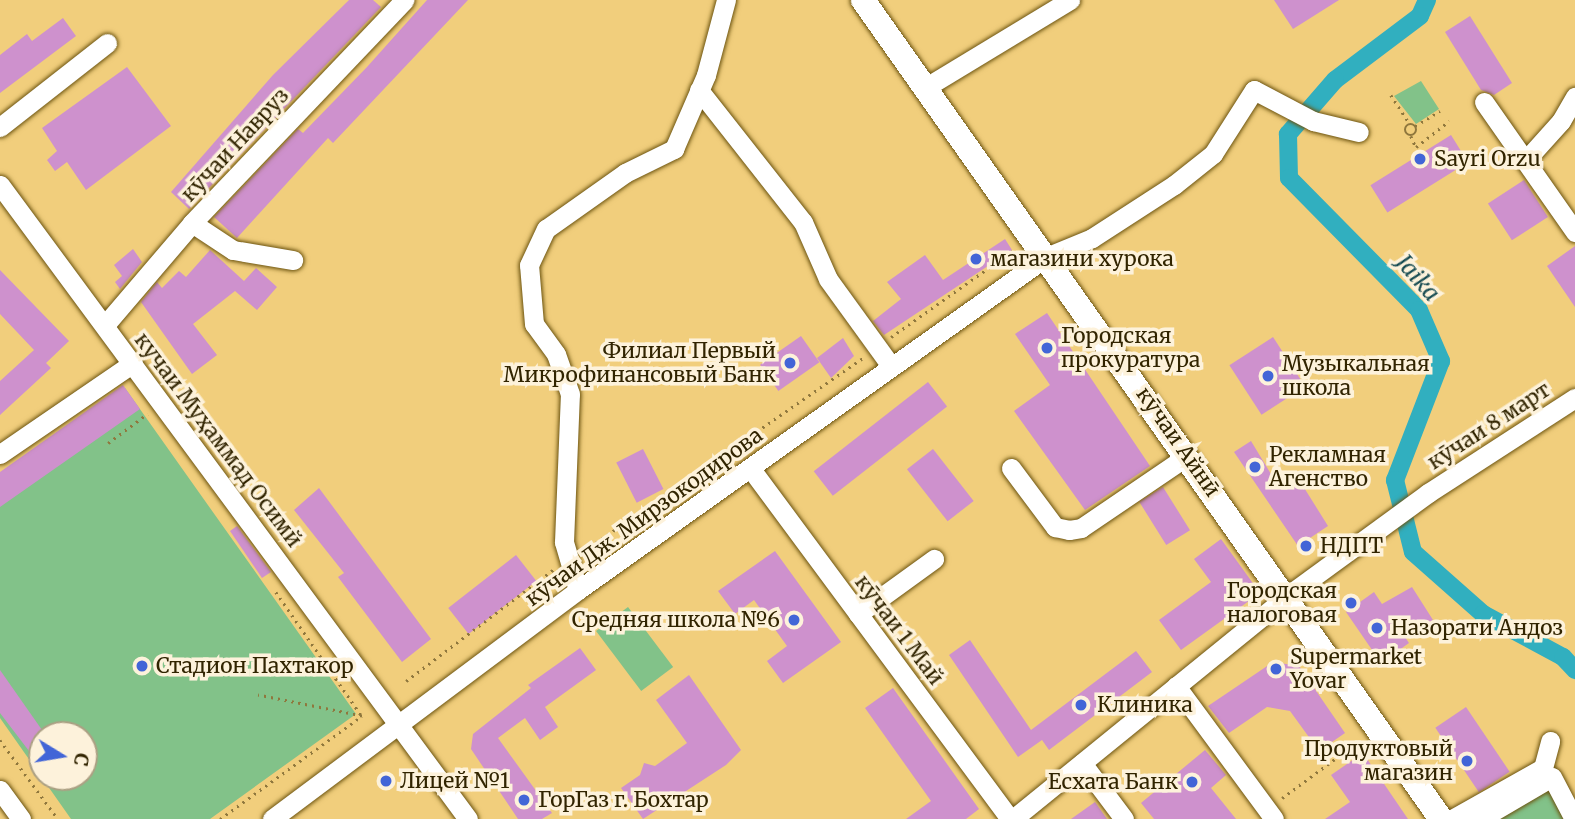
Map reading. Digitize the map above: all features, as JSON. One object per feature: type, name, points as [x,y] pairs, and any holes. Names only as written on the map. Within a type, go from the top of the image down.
[{"type":"main road","name":"кӯчаи Айнӣ","points":[[863,0],[923,89],[1287,596],[1441,819]]},
{"type":"street","name":"кӯчаи Навруз","points":[[105,326],[192,223],[404,0]]},
{"type":"street","points":[[578,590],[564,542],[570,394],[556,354],[534,324],[529,265],[546,229],[625,173],[674,149],[699,90],[726,0]]},
{"type":"street","points":[[923,89],[1044,6],[1070,0]]},
{"type":"street","points":[[0,127],[107,43]]},
{"type":"street","points":[[699,90],[803,222],[828,279],[891,366]]},
{"type":"street","name":"кӯчаи Дж. Мирзокодирова","points":[[272,819],[578,590],[751,469],[891,366],[1046,257],[1092,238],[1184,177],[1213,153],[1254,90],[1305,116],[1359,132]]},
{"type":"street","points":[[1525,161],[1561,121],[1575,97]]},
{"type":"street","points":[[1484,102],[1575,232]]},
{"type":"street","name":"кучаи Муҳаммад Осимй","points":[[0,185],[468,819]]},
{"type":"street","points":[[192,223],[233,250],[293,260]]},
{"type":"street","points":[[0,454],[133,363]]},
{"type":"street","name":"кӯчаи 8 март","points":[[1011,819],[1287,596],[1428,493],[1575,398]]},
{"type":"street","points":[[1011,468],[1055,527],[1069,530],[1081,528],[1187,456]]},
{"type":"street","name":"кӯчаи 1 Май","points":[[751,469],[1011,819]]},
{"type":"street","points":[[858,614],[934,559]]},
{"type":"street","points":[[1176,686],[1271,814]]},
{"type":"street","points":[[1452,819],[1543,768],[1550,741]]},
{"type":"street","points":[[1082,763],[1124,819]]},
{"type":"street","points":[[1480,819],[1552,777],[1574,819]]},
{"type":"street","points":[[0,790],[21,819]]},
{"type":"path","points":[[1391,95],[1410,124],[1415,126],[1417,132],[1411,136]]},
{"type":"path","points":[[1415,126],[1440,111]]},
{"type":"path","points":[[1410,124],[1405,130],[1416,147],[1449,121]]},
{"type":"path","points":[[405,681],[569,558],[1018,247]]},
{"type":"path","points":[[108,443],[150,412],[144,404]]},
{"type":"path","points":[[269,581],[362,716]]},
{"type":"path","points":[[258,695],[362,716]]},
{"type":"path","points":[[220,819],[362,716]]},
{"type":"path","points":[[0,740],[58,819]]},
{"type":"path","points":[[1271,814],[1358,742]]},
{"type":"green space","points":[[1421,81],[1439,109],[1416,124],[1394,96]]},
{"type":"green space","points":[[125,388],[356,714],[210,819],[71,819],[51,791],[98,791],[98,721],[28,721],[28,758],[0,718],[0,477]]},
{"type":"green space","points":[[628,607],[673,667],[641,691],[596,631]]},
{"type":"green space","points":[[1549,787],[1564,819],[1492,819]]},
{"type":"building","points":[[349,0],[373,0],[381,7],[189,209],[171,192],[273,75]]},
{"type":"building","points":[[427,0],[468,0],[333,143],[328,138],[237,238],[214,217],[298,129],[303,133]]},
{"type":"building","points":[[1274,0],[1339,0],[1293,29]]},
{"type":"building","points":[[1470,16],[1512,83],[1494,95],[1481,90],[1445,32]]},
{"type":"building","points":[[63,18],[76,36],[0,93],[0,55],[27,34],[32,41]]},
{"type":"building","points":[[127,67],[171,126],[86,190],[67,162],[55,171],[47,160],[57,151],[42,128]]},
{"type":"building","points":[[1451,135],[1468,162],[1387,212],[1370,185]]},
{"type":"building","points":[[1524,180],[1548,217],[1512,240],[1488,203]]},
{"type":"building","points":[[1005,239],[1012,250],[884,335],[873,321],[901,299],[887,282],[925,255],[943,280]]},
{"type":"building","points":[[1575,246],[1575,307],[1547,266]]},
{"type":"building","points":[[133,249],[142,262],[120,289],[115,282],[122,276],[114,265]]},
{"type":"building","points":[[210,250],[244,281],[256,268],[277,287],[257,310],[235,291],[193,324],[217,355],[192,374],[141,302],[157,282],[162,288],[179,271],[186,277]]},
{"type":"building","points":[[0,270],[69,341],[46,363],[51,368],[0,415],[0,381],[34,350],[0,314]]},
{"type":"building","points":[[1047,313],[1150,466],[1085,510],[1014,411],[1050,385],[1015,334]]},
{"type":"building","name":"Филиал Первый Микрофинансовый Банк","points":[[801,336],[819,362],[778,391],[760,365]]},
{"type":"building","name":"Музыкальная школа","points":[[1273,337],[1305,386],[1262,415],[1229,365]]},
{"type":"building","points":[[843,338],[854,356],[831,378],[817,358]]},
{"type":"building","points":[[928,382],[947,406],[833,496],[814,471]]},
{"type":"building","points":[[123,385],[140,409],[0,507],[0,472]]},
{"type":"building","name":"НДПТ","points":[[1251,441],[1280,489],[1298,478],[1328,526],[1298,546],[1234,452]]},
{"type":"building","points":[[643,449],[663,489],[637,503],[616,463]]},
{"type":"building","points":[[933,449],[974,501],[948,521],[907,469]]},
{"type":"building","points":[[1163,487],[1190,530],[1166,545],[1139,502]]},
{"type":"building","points":[[319,488],[431,639],[402,662],[338,577],[344,573],[294,510]]},
{"type":"building","points":[[237,526],[271,572],[262,578],[230,531]]},
{"type":"building","points":[[1221,539],[1260,593],[1181,650],[1159,620],[1211,582],[1194,559]]},
{"type":"building","name":"Средняя школа №6","points":[[775,551],[841,642],[783,683],[767,661],[787,646],[754,600],[735,614],[718,591]]},
{"type":"building","points":[[516,555],[536,581],[469,634],[448,608]]},
{"type":"building","name":"Назорати Андоз","points":[[1412,587],[1433,620],[1405,637],[1409,643],[1381,663],[1346,612],[1374,592],[1382,604]]},
{"type":"building","points":[[970,640],[1031,730],[1136,651],[1152,672],[1049,750],[1042,740],[1018,757],[949,655]]},
{"type":"building","points":[[580,648],[596,670],[545,707],[558,727],[540,740],[525,718],[498,738],[552,813],[542,819],[518,819],[471,749],[473,734],[531,688],[528,685]]},
{"type":"building","points":[[1273,662],[1299,666],[1345,733],[1319,751],[1290,711],[1267,707],[1229,733],[1208,706]]},
{"type":"building","points":[[0,670],[36,721],[28,721],[28,750],[0,713]]},
{"type":"building","points":[[689,675],[741,750],[726,765],[643,819],[621,788],[640,775],[644,763],[655,766],[687,743],[656,700]]},
{"type":"building","points":[[893,688],[979,809],[966,819],[906,819],[931,801],[865,708]]},
{"type":"building","points":[[1466,707],[1510,772],[1479,792],[1435,728]]},
{"type":"building","name":"Есхата Банк","points":[[1205,750],[1226,775],[1211,788],[1236,819],[1154,819],[1141,803]]},
{"type":"building","points":[[1363,753],[1408,819],[1325,819],[1350,802],[1331,775]]},
{"type":"building","points":[[1095,802],[1107,819],[1071,819]]},
{"type":"waterway","name":"Jaika","points":[[1427,0],[1420,16],[1335,80],[1288,134],[1289,178],[1419,310],[1441,361],[1395,480],[1413,552],[1483,614],[1563,657],[1575,670]]},
{"type":"place","name":"Sayri Orzu","points":[[1420,159]]},
{"type":"place","name":"магазини хурока","points":[[976,259]]},
{"type":"place","name":"Городская прокуратура","points":[[1047,348]]},
{"type":"place","name":"Филиал Первый Микрофинансовый Банк","points":[[790,363]]},
{"type":"place","name":"Музыкальная школа","points":[[1268,376]]},
{"type":"place","name":"Рекламная Агенство","points":[[1255,467]]},
{"type":"place","name":"НДПТ","points":[[1306,546]]},
{"type":"place","name":"Городская налоговая","points":[[1351,603]]},
{"type":"place","name":"Средняя школа №6","points":[[794,620]]},
{"type":"place","name":"Назорати Андоз","points":[[1377,628]]},
{"type":"place","name":"Стадион Пахтакор","points":[[142,666]]},
{"type":"place","name":"Supermarket Yovar","points":[[1276,669]]},
{"type":"place","name":"Клиника","points":[[1081,705]]},
{"type":"place","name":"Продуктовый магазин","points":[[1467,761]]},
{"type":"place","name":"Лицей №1","points":[[386,781]]},
{"type":"place","name":"Есхата Банк","points":[[1192,782]]},
{"type":"place","name":"ГорГаз г. Бохтар","points":[[524,800]]}]
